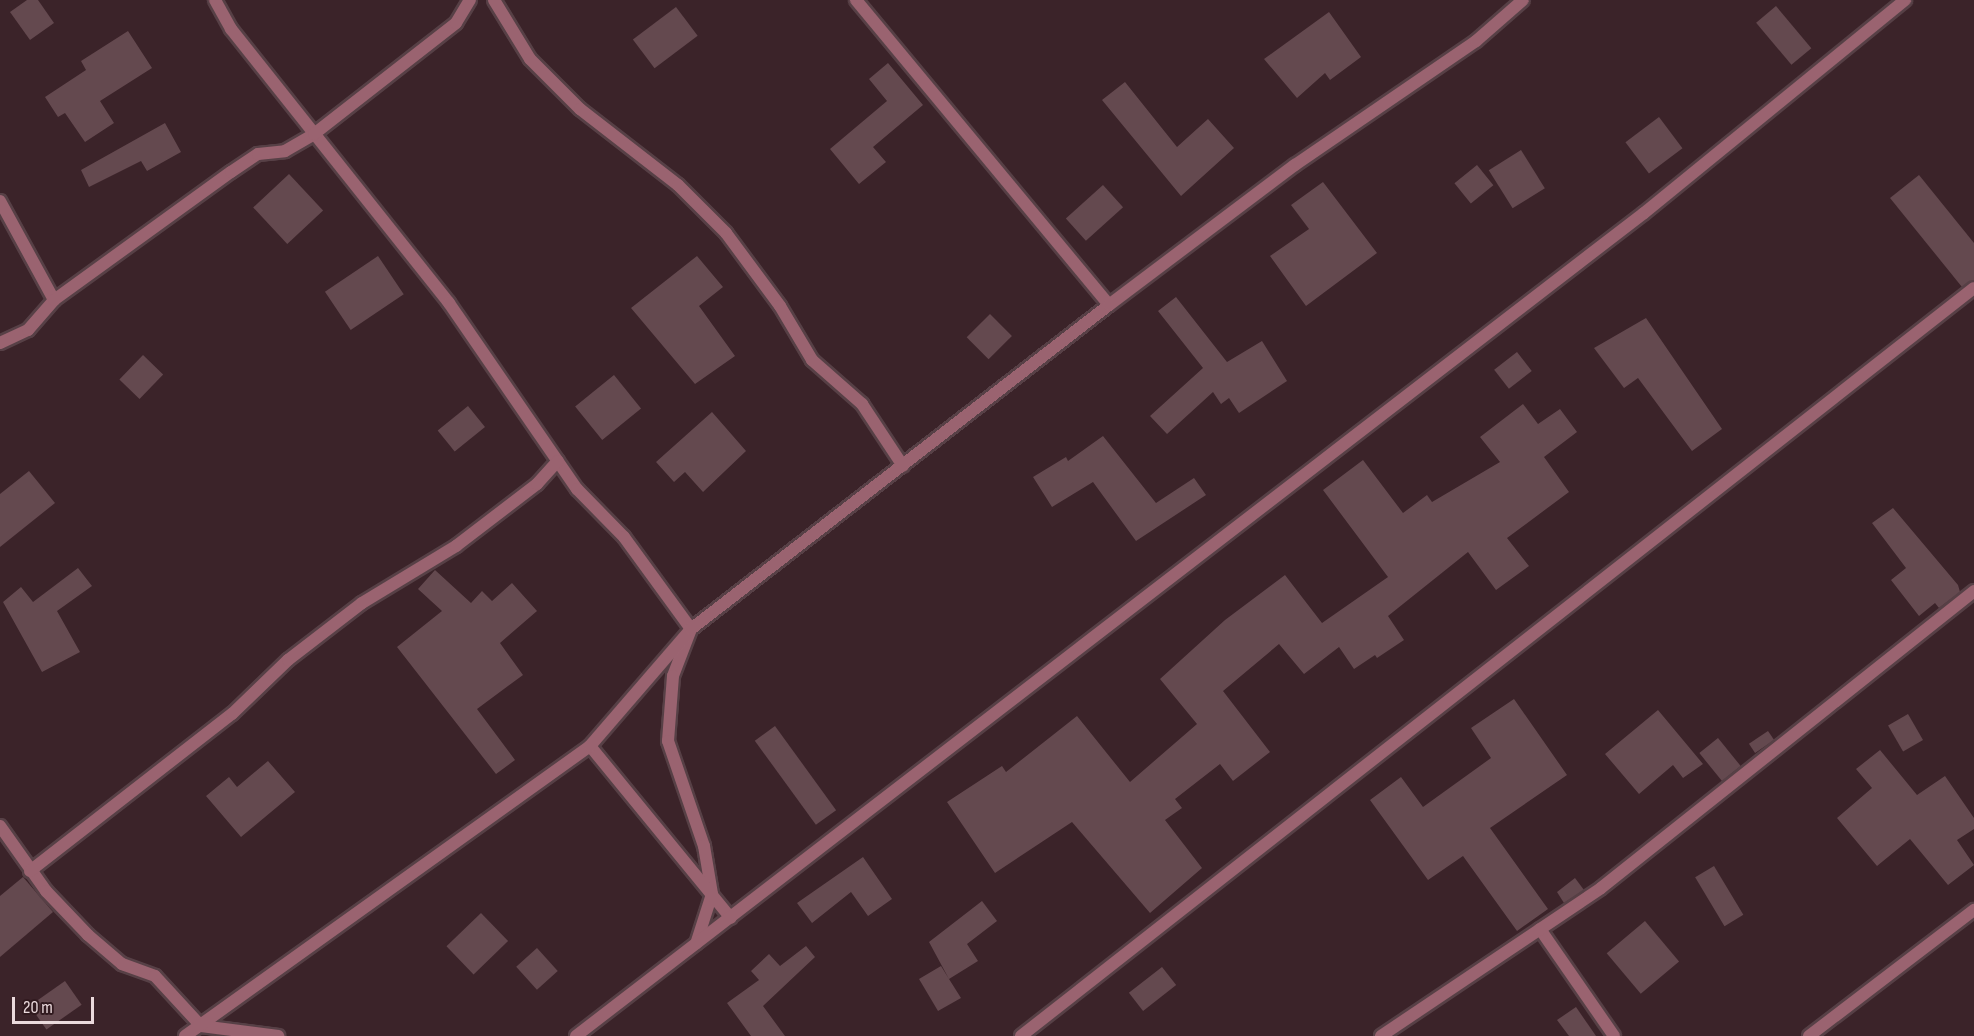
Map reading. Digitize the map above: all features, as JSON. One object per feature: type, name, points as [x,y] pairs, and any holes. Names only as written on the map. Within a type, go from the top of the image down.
[{"type":"street","points":[[215,0],[231,29],[449,303],[577,489],[624,537],[691,629]]},
{"type":"street","points":[[0,343],[28,330],[54,300],[258,154],[285,151],[315,134],[456,23],[470,0]]},
{"type":"street","points":[[494,0],[530,59],[580,109],[678,185],[726,233],[780,306],[812,360],[862,404],[903,466]]},
{"type":"street","points":[[856,0],[1109,305]]},
{"type":"street","points":[[185,1036],[590,747],[691,629],[1109,305],[1295,165],[1476,40],[1523,0]]},
{"type":"street","points":[[576,1036],[1644,213],[1905,0]]},
{"type":"street","points":[[0,201],[54,300]]},
{"type":"street","points":[[1021,1036],[1974,288]]},
{"type":"street","points":[[30,871],[232,714],[288,660],[362,603],[465,539],[537,484],[558,460]]},
{"type":"street","points":[[1381,1036],[1601,888],[1974,591]]},
{"type":"street","points":[[691,629],[673,676],[668,741],[704,846],[712,894],[695,945]]},
{"type":"street","points":[[590,747],[731,918]]},
{"type":"street","points":[[0,826],[30,871],[88,935],[122,964],[156,976],[201,1026],[278,1036]]},
{"type":"street","points":[[1809,1036],[1974,910]]},
{"type":"street","points":[[1540,929],[1614,1036]]},
{"type":"building","points":[[27,0],[38,0],[54,23],[30,40],[10,12]]},
{"type":"building","points":[[1776,6],[1811,48],[1791,65],[1756,23]]},
{"type":"building","points":[[676,7],[698,36],[655,68],[633,39]]},
{"type":"building","points":[[1329,12],[1361,57],[1330,80],[1325,73],[1297,98],[1264,59]]},
{"type":"building","points":[[128,31],[152,68],[100,101],[114,123],[85,142],[65,113],[58,117],[45,97],[86,70],[81,61]]},
{"type":"building","points":[[888,63],[923,105],[873,147],[886,162],[859,184],[830,149],[887,101],[869,79]]},
{"type":"building","points":[[1125,82],[1177,147],[1208,119],[1234,148],[1181,196],[1102,100]]},
{"type":"building","points":[[1659,117],[1682,148],[1649,173],[1625,142]]},
{"type":"building","points":[[165,123],[181,152],[147,171],[141,161],[89,187],[81,170]]},
{"type":"building","points":[[1521,150],[1545,188],[1513,208],[1489,170]]},
{"type":"building","points":[[1477,165],[1493,185],[1471,203],[1454,183]]},
{"type":"building","points":[[289,174],[323,211],[287,244],[253,207]]},
{"type":"building","points":[[1919,175],[1974,243],[1974,280],[1962,287],[1890,198]]},
{"type":"building","points":[[1323,182],[1377,253],[1306,306],[1270,256],[1309,229],[1291,205]]},
{"type":"building","points":[[1103,185],[1123,207],[1086,241],[1066,218]]},
{"type":"building","points":[[378,256],[404,294],[351,330],[325,292]]},
{"type":"building","points":[[697,256],[723,287],[699,306],[735,356],[695,384],[631,308]]},
{"type":"building","points":[[1176,297],[1227,362],[1262,341],[1287,381],[1239,413],[1229,398],[1221,404],[1213,392],[1167,434],[1150,416],[1203,368],[1158,311]]},
{"type":"building","points":[[990,314],[1012,336],[989,359],[967,337]]},
{"type":"building","points":[[1646,318],[1722,429],[1692,451],[1638,378],[1624,388],[1594,348]]},
{"type":"building","points":[[1517,352],[1532,371],[1509,389],[1494,370]]},
{"type":"building","points":[[143,355],[163,374],[140,399],[119,379]]},
{"type":"building","points":[[614,375],[641,408],[602,440],[575,406]]},
{"type":"building","points":[[1523,404],[1538,424],[1560,409],[1577,432],[1544,457],[1569,492],[1507,538],[1529,566],[1496,590],[1468,552],[1388,616],[1404,640],[1377,658],[1375,655],[1354,669],[1339,647],[1304,674],[1279,644],[1223,691],[1270,752],[1233,781],[1220,764],[1175,799],[1182,808],[1165,820],[1202,868],[1150,913],[1072,822],[995,873],[947,802],[1002,766],[1006,772],[1077,716],[1130,782],[1197,724],[1160,679],[1225,620],[1285,575],[1322,623],[1388,577],[1323,490],[1363,460],[1403,513],[1427,495],[1432,502],[1500,462],[1480,437]]},
{"type":"building","points":[[468,406],[485,427],[455,452],[438,431]]},
{"type":"building","points":[[712,412],[746,451],[703,492],[685,472],[674,482],[656,462]]},
{"type":"building","points":[[1103,436],[1156,503],[1194,478],[1206,495],[1136,541],[1093,482],[1052,507],[1033,477],[1066,457],[1068,461]]},
{"type":"building","points":[[29,471],[55,503],[0,547],[0,494]]},
{"type":"building","points":[[1893,508],[1958,585],[1960,592],[1939,608],[1935,603],[1919,616],[1891,580],[1906,568],[1872,523]]},
{"type":"building","points":[[78,568],[92,586],[57,611],[80,652],[42,672],[3,602],[21,587],[33,602]]},
{"type":"building","points":[[435,570],[471,603],[482,591],[492,601],[512,583],[537,611],[500,643],[523,675],[477,709],[515,760],[496,774],[397,647],[442,611],[418,589]]},
{"type":"building","points":[[1514,699],[1567,775],[1490,828],[1548,909],[1517,931],[1463,856],[1428,880],[1370,800],[1401,777],[1423,807],[1491,758],[1471,728]]},
{"type":"building","points":[[1658,710],[1703,764],[1683,778],[1673,765],[1639,794],[1605,754]]},
{"type":"building","points":[[1908,714],[1923,740],[1903,751],[1888,726]]},
{"type":"building","points":[[775,726],[836,810],[816,825],[755,741]]},
{"type":"building","points":[[1768,731],[1774,740],[1755,753],[1749,744]]},
{"type":"building","points":[[1718,738],[1741,766],[1722,781],[1699,753]]},
{"type":"building","points":[[1880,750],[1917,795],[1945,776],[1974,818],[1974,829],[1957,840],[1974,865],[1948,885],[1910,839],[1877,866],[1837,818],[1872,788],[1856,769]]},
{"type":"building","points":[[268,761],[295,792],[241,837],[206,796],[229,777],[237,787]]},
{"type":"building","points":[[863,857],[892,899],[868,916],[851,892],[812,923],[797,903]]},
{"type":"building","points":[[1714,866],[1743,915],[1724,926],[1695,877]]},
{"type":"building","points":[[23,877],[53,912],[0,957],[0,896]]},
{"type":"building","points":[[1575,878],[1584,890],[1564,903],[1557,892]]},
{"type":"building","points":[[982,901],[997,921],[967,944],[978,961],[949,979],[929,942]]},
{"type":"building","points":[[481,913],[508,941],[474,974],[446,946]]},
{"type":"building","points":[[1645,921],[1679,962],[1641,994],[1607,953]]},
{"type":"building","points":[[806,946],[815,957],[763,1006],[785,1036],[751,1036],[727,1003],[759,980],[751,971],[769,954],[780,966]]},
{"type":"building","points":[[537,948],[558,971],[537,990],[516,967]]},
{"type":"building","points":[[941,966],[961,998],[938,1011],[919,979]]},
{"type":"building","points":[[1162,967],[1176,985],[1143,1011],[1129,993]]},
{"type":"building","points":[[65,981],[82,1005],[46,1029],[30,1006]]},
{"type":"building","points":[[1576,1007],[1596,1036],[1569,1036],[1557,1020]]}]
